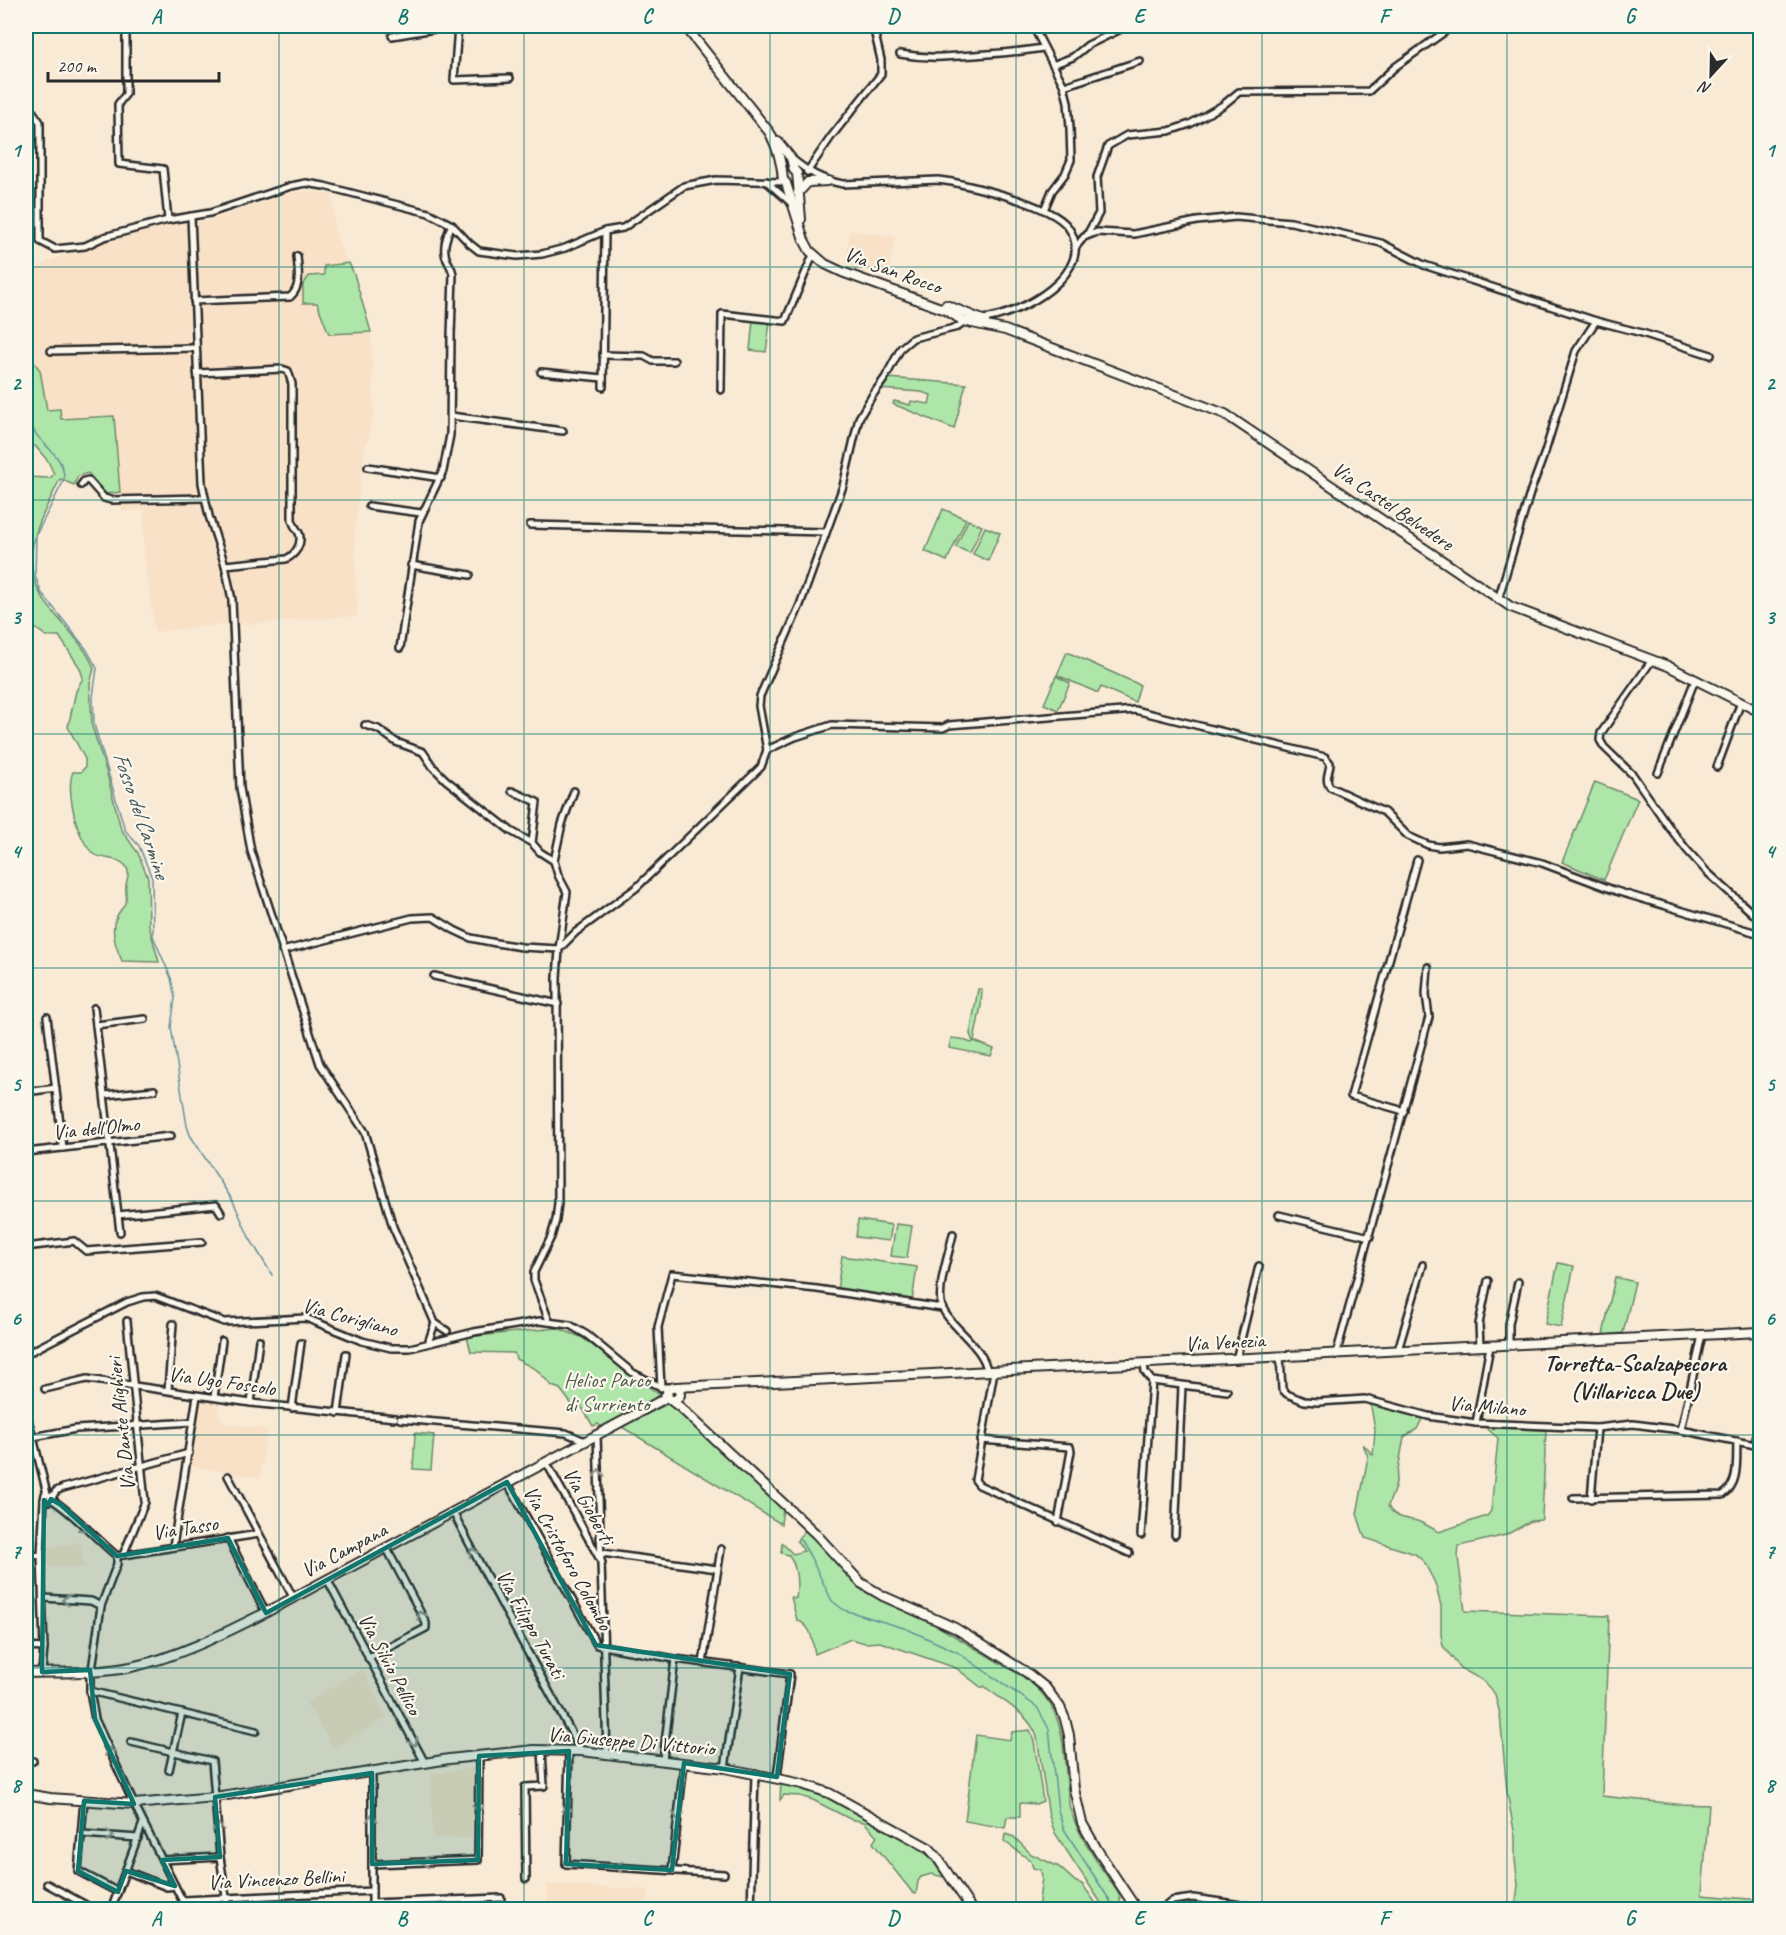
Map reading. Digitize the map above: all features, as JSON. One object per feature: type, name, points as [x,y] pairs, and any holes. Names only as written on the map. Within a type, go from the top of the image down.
[{"type":"street","points":[[126,26],[126,94],[118,104],[119,164],[163,169],[168,220]]},
{"type":"street","points":[[392,36],[453,26]]},
{"type":"street","points":[[458,26],[454,80],[510,78]]},
{"type":"street","points":[[685,26],[770,133],[808,175]]},
{"type":"street","points":[[770,133],[779,151],[784,178],[792,184],[808,175],[831,137],[881,74],[881,60],[873,26]]},
{"type":"street","points":[[1033,26],[1043,48],[1055,64],[1068,102],[1071,160],[1065,174],[1052,191],[1044,210]]},
{"type":"street","points":[[1055,64],[1073,57],[1088,45],[1127,26]]},
{"type":"street","points":[[1075,248],[1093,227],[1099,213],[1096,185],[1102,158],[1108,146],[1119,138],[1135,133],[1169,131],[1190,124],[1223,105],[1239,92],[1369,91],[1395,67],[1453,26]]},
{"type":"street","points":[[900,54],[923,58],[947,58],[1010,54],[1043,48]]},
{"type":"street","points":[[1064,86],[1140,61]]},
{"type":"street","points":[[26,102],[40,122],[40,241],[55,249],[85,246],[104,237],[168,220],[210,213],[306,183],[429,213],[452,225],[479,251],[517,256],[542,254],[565,248],[605,231],[623,228],[633,223],[656,203],[684,186],[716,180],[766,181],[784,178]]},
{"type":"street","points":[[791,158],[798,176],[803,225],[810,241],[825,260],[962,316],[1005,330]]},
{"type":"street","points":[[784,178],[788,169],[843,184],[945,181],[1044,210],[1068,228],[1075,248],[1073,264],[1044,296],[1035,302],[1000,315],[981,319]]},
{"type":"street","name":"Via San Rocco","points":[[784,178],[804,240],[813,255],[825,264],[962,316],[981,319],[1005,330]]},
{"type":"street","points":[[766,181],[792,204]]},
{"type":"street","points":[[798,193],[808,182],[828,181]]},
{"type":"street","points":[[191,216],[204,498],[225,565],[232,600],[240,788],[251,851],[320,1064],[370,1142],[393,1227],[435,1323],[447,1330]]},
{"type":"street","points":[[1086,236],[1097,232],[1134,234],[1197,221],[1236,217],[1291,222],[1382,243],[1424,265],[1711,356]]},
{"type":"street","points":[[400,648],[411,565],[421,513],[441,478],[446,461],[451,416],[453,274],[452,267],[446,258],[445,246],[448,231],[452,225]]},
{"type":"street","points":[[603,387],[605,231]]},
{"type":"street","points":[[721,390],[722,314],[785,321],[813,255]]},
{"type":"street","points":[[194,302],[290,297],[294,294],[299,281],[297,256]]},
{"type":"street","points":[[949,329],[962,316]]},
{"type":"street","points":[[282,951],[412,918],[433,917],[471,938],[522,947],[559,949],[576,932],[636,888],[660,866],[760,767],[767,750],[759,706],[760,696],[800,604],[843,486],[859,418],[901,348],[913,338],[958,327],[962,316]]},
{"type":"street","points":[[1498,600],[1576,351],[1596,321]]},
{"type":"street","name":"Via Castel Belvedere","points":[[1005,330],[1225,414],[1498,600],[1527,614],[1652,660],[1761,712]]},
{"type":"street","points":[[51,351],[196,348]]},
{"type":"street","points":[[603,356],[644,356],[653,361],[674,361]]},
{"type":"street","points":[[197,373],[282,369],[288,371],[292,384],[292,519],[299,534],[300,542],[297,551],[292,557],[286,559],[225,565]]},
{"type":"street","points":[[541,372],[603,378]]},
{"type":"street","points":[[451,416],[563,431]]},
{"type":"street","points":[[368,467],[441,478]]},
{"type":"street","points":[[81,485],[88,480],[104,498],[111,500],[204,498]]},
{"type":"street","points":[[369,506],[421,513]]},
{"type":"street","points":[[530,525],[825,532]]},
{"type":"street","points":[[411,565],[470,575]]},
{"type":"street","points":[[1652,660],[1600,733],[1600,740],[1604,747],[1634,775],[1687,850],[1706,871],[1761,920]]},
{"type":"street","points":[[1658,773],[1695,680]]},
{"type":"street","points":[[1716,767],[1741,702]]},
{"type":"street","points":[[767,750],[795,737],[832,725],[943,728],[949,725],[1135,710],[1253,741],[1309,752],[1325,758],[1330,763],[1327,776],[1327,784],[1330,787],[1383,812],[1399,829],[1417,841],[1439,847],[1467,844],[1542,863],[1616,891],[1761,934]]},
{"type":"street","points":[[365,725],[378,729],[396,742],[423,752],[446,780],[511,831],[532,843],[540,852],[554,861]]},
{"type":"street","points":[[512,791],[537,802],[532,843]]},
{"type":"street","points":[[549,1321],[534,1280],[534,1272],[556,1220],[558,1203],[557,978],[567,892],[554,861],[562,824],[574,791]]},
{"type":"street","points":[[1404,1111],[1351,1096],[1417,860]]},
{"type":"street","points":[[1336,1355],[1429,1017],[1426,994],[1428,967]]},
{"type":"street","points":[[434,976],[558,1004]]},
{"type":"street","points":[[94,1008],[120,1232]]},
{"type":"street","points":[[47,1017],[63,1148]]},
{"type":"street","points":[[96,1024],[145,1019]]},
{"type":"street","points":[[26,1092],[56,1088]]},
{"type":"street","points":[[105,1095],[154,1090]]},
{"type":"street","name":"Via dell'Olmo","points":[[26,1152],[171,1136]]},
{"type":"street","points":[[118,1215],[216,1205],[221,1213]]},
{"type":"street","points":[[1279,1215],[1370,1237]]},
{"type":"street","points":[[953,1234],[940,1294],[942,1308],[986,1362],[990,1371],[975,1476],[979,1485],[1129,1553]]},
{"type":"street","points":[[26,1247],[74,1241],[87,1251],[202,1242]]},
{"type":"street","points":[[1398,1350],[1423,1265]]},
{"type":"street","points":[[1236,1360],[1259,1266]]},
{"type":"street","points":[[942,1308],[817,1288],[672,1274],[658,1328],[670,1395],[681,1408],[802,1520],[861,1583],[883,1596],[955,1628],[1026,1672],[1046,1688],[1060,1707],[1065,1719],[1069,1735],[1074,1789],[1082,1823],[1132,1908]]},
{"type":"street","points":[[1480,1346],[1479,1324],[1488,1281]]},
{"type":"street","points":[[1509,1345],[1509,1324],[1518,1282]]},
{"type":"street","name":"Via Corigliano","points":[[26,1354],[101,1315],[143,1297],[155,1296],[224,1322],[306,1318],[362,1341],[391,1348],[410,1348],[474,1332],[549,1321],[570,1325],[587,1335],[633,1373],[670,1395]]},
{"type":"street","name":"Via Dante Alighieri","points":[[127,1321],[145,1502],[100,1606],[90,1691],[95,1719],[187,1910]]},
{"type":"street","points":[[429,1340],[435,1323]]},
{"type":"street","points":[[168,1390],[173,1324]]},
{"type":"street","name":"Via Venezia","points":[[691,1386],[1761,1332]]},
{"type":"street","points":[[1681,1430],[1702,1335]]},
{"type":"street","points":[[251,1403],[259,1340]]},
{"type":"street","points":[[214,1397],[222,1341]]},
{"type":"street","points":[[292,1408],[301,1343]]},
{"type":"street","points":[[1476,1423],[1490,1346]]},
{"type":"street","points":[[338,1413],[346,1354]]},
{"type":"street","name":"Via Milano","points":[[1280,1357],[1282,1389],[1295,1398],[1318,1402],[1365,1399],[1428,1416],[1476,1423],[1597,1428],[1633,1424],[1681,1430],[1758,1445]]},
{"type":"street","points":[[1141,1535],[1152,1381],[1145,1372],[1144,1364]]},
{"type":"street","name":"Via Ugo Foscolo","points":[[45,1389],[87,1379],[292,1408],[566,1433],[585,1441]]},
{"type":"street","points":[[1152,1381],[1227,1390]]},
{"type":"street","name":"Via Campana","points":[[26,1673],[129,1667],[164,1658],[204,1642],[266,1612],[670,1395],[691,1386]]},
{"type":"street","points":[[1175,1535],[1182,1386]]},
{"type":"street","points":[[173,1546],[197,1396]]},
{"type":"street","points":[[26,1413],[48,1497],[41,1556],[44,1598],[42,1672]]},
{"type":"street","points":[[1758,1445],[1761,1419]]},
{"type":"street","points":[[33,1437],[76,1429],[193,1422]]},
{"type":"street","points":[[1591,1499],[1597,1428]]},
{"type":"street","points":[[599,1434],[605,1648],[790,1674],[777,1777]]},
{"type":"street","points":[[981,1440],[1070,1447],[1058,1522]]},
{"type":"street","points":[[1573,1498],[1723,1495],[1728,1492],[1734,1482],[1737,1441]]},
{"type":"street","points":[[48,1497],[63,1488],[189,1453]]},
{"type":"street","name":"Via Gioberti","points":[[546,1462],[602,1565]]},
{"type":"street","points":[[228,1476],[293,1597]]},
{"type":"street","name":"Via Cristoforo Colombo","points":[[507,1482],[595,1643],[605,1648],[607,1753]]},
{"type":"street","points":[[48,1497],[61,1505],[95,1538],[120,1556]]},
{"type":"street","name":"Via Filippo Turati","points":[[453,1512],[493,1592],[520,1636],[580,1751]]},
{"type":"street","name":"Via Tasso","points":[[120,1556],[259,1534]]},
{"type":"street","points":[[228,1538],[266,1612]]},
{"type":"street","points":[[368,1658],[426,1628],[426,1623],[386,1547]]},
{"type":"street","points":[[703,1662],[721,1549]]},
{"type":"street","points":[[602,1553],[717,1569]]},
{"type":"street","points":[[26,1557],[41,1556]]},
{"type":"street","name":"Via Silvio Pellico","points":[[327,1579],[425,1764]]},
{"type":"street","points":[[44,1598],[91,1601],[100,1606]]},
{"type":"street","points":[[26,1647],[44,1648]]},
{"type":"street","points":[[663,1760],[675,1659]]},
{"type":"street","points":[[725,1768],[740,1667]]},
{"type":"street","points":[[90,1691],[256,1731]]},
{"type":"street","points":[[169,1770],[182,1713]]},
{"type":"street","points":[[131,1742],[212,1761],[220,1857],[228,1910]]},
{"type":"street","points":[[526,1879],[525,1787],[544,1786],[542,1750]]},
{"type":"street","name":"Via Giuseppe Di Vittorio","points":[[26,1794],[134,1804],[215,1797],[478,1756],[542,1750],[607,1753],[777,1777],[829,1793],[922,1844],[937,1857],[972,1910]]},
{"type":"street","points":[[568,1751],[566,1864],[724,1874]]},
{"type":"street","points":[[372,1864],[478,1860],[478,1756]]},
{"type":"street","points":[[26,1760],[33,1761]]},
{"type":"street","points":[[672,1870],[684,1763]]},
{"type":"street","points":[[372,1773],[372,1906],[501,1898]]},
{"type":"street","points":[[750,1908],[754,1773]]},
{"type":"street","points":[[84,1801],[78,1871],[118,1892]]},
{"type":"street","points":[[111,1910],[143,1822]]},
{"type":"street","points":[[82,1834],[138,1838]]},
{"type":"street","points":[[162,1860],[220,1857]]},
{"type":"street","points":[[126,1871],[167,1887],[175,1886]]},
{"type":"street","points":[[47,1884],[95,1910]]},
{"type":"street","name":"Via Vincenzo Bellini","points":[[183,1900],[372,1891]]},
{"type":"street","points":[[1161,1910],[1172,1901],[1193,1898],[1277,1910]]},
{"type":"highlighted area","points":[[507,1482],[596,1645],[790,1674],[777,1777],[684,1763],[672,1870],[566,1864],[569,1751],[479,1756],[478,1860],[372,1864],[372,1773],[215,1797],[220,1857],[162,1860],[175,1886],[126,1871],[118,1892],[78,1871],[84,1801],[134,1804],[95,1719],[90,1670],[42,1672],[44,1500],[48,1505],[51,1499],[61,1505],[117,1556],[228,1538],[266,1613]]},
{"type":"shaded area","points":[[306,191],[332,195],[335,229],[340,246],[354,274],[371,332],[374,411],[362,464],[355,532],[357,616],[229,624],[155,632],[144,558],[144,510],[122,511],[114,416],[60,419],[47,410],[40,370],[26,352],[26,281],[42,264],[74,251],[173,224],[207,221],[292,193]]},
{"type":"shaded area","points":[[850,230],[895,236],[888,275],[868,268],[866,272],[845,264]]},
{"type":"shaded area","points":[[201,1400],[215,1402],[223,1423],[267,1429],[260,1478],[190,1466]]},
{"type":"shaded area","points":[[81,1542],[84,1568],[45,1566],[43,1548]]},
{"type":"shaded area","points":[[362,1669],[387,1718],[334,1748],[306,1703]]},
{"type":"shaded area","points":[[473,1768],[471,1838],[432,1838],[432,1774]]},
{"type":"shaded area","points":[[548,1884],[650,1890],[645,1909],[546,1909]]},
{"type":"green space","points":[[349,263],[371,332],[329,334],[317,303],[303,303],[303,285],[309,276],[324,275],[324,266]]},
{"type":"green space","points":[[753,320],[770,322],[766,352],[750,350]]},
{"type":"green space","points":[[26,352],[40,370],[47,410],[60,409],[61,419],[114,416],[120,492],[106,494],[88,473],[78,476],[74,485],[60,479],[38,527],[31,559],[33,575],[39,591],[80,644],[94,668],[90,684],[92,726],[121,829],[138,853],[148,878],[149,926],[159,962],[122,961],[114,938],[114,927],[126,900],[128,872],[123,863],[98,856],[88,848],[82,839],[72,802],[73,772],[81,772],[85,767],[85,759],[68,727],[76,691],[83,678],[80,668],[59,636],[46,636],[26,621],[26,477],[50,478],[54,474],[48,461],[35,446],[31,445],[26,449]]},
{"type":"green space","points":[[887,378],[966,384],[954,429],[893,404],[894,401],[910,405],[911,401],[929,404],[931,395],[921,392],[880,389]]},
{"type":"green space","points":[[943,509],[966,519],[947,561],[925,551]]},
{"type":"green space","points":[[968,520],[982,526],[970,553],[956,547]]},
{"type":"green space","points":[[985,527],[1000,533],[988,561],[973,554]]},
{"type":"green space","points":[[1067,652],[1140,685],[1135,702],[1101,687],[1098,693],[1057,675]]},
{"type":"green space","points":[[1056,676],[1070,683],[1058,710],[1044,704]]},
{"type":"green space","points":[[1595,782],[1638,799],[1604,880],[1562,862]]},
{"type":"green space","points":[[978,989],[982,989],[981,1006],[974,1041],[994,1049],[991,1056],[949,1048],[951,1038],[973,1042],[970,1034]]},
{"type":"green space","points":[[858,1220],[892,1225],[889,1241],[856,1237]]},
{"type":"green space","points":[[896,1224],[912,1226],[907,1258],[891,1256]]},
{"type":"green space","points":[[842,1256],[917,1267],[912,1302],[837,1290]]},
{"type":"green space","points":[[1558,1263],[1574,1266],[1561,1327],[1545,1324]]},
{"type":"green space","points":[[1615,1277],[1635,1282],[1623,1333],[1603,1335]]},
{"type":"green space","name":"Helios Parco di Surriento","points":[[557,1328],[581,1337],[661,1396],[601,1427],[598,1424],[593,1426],[580,1404],[573,1406],[560,1389],[552,1386],[537,1370],[516,1359],[514,1353],[471,1352],[467,1337]]},
{"type":"green space","points":[[1370,1401],[1423,1417],[1417,1429],[1404,1437],[1395,1487],[1388,1506],[1397,1515],[1420,1522],[1439,1532],[1487,1516],[1491,1511],[1498,1438],[1484,1426],[1546,1430],[1542,1518],[1531,1521],[1506,1535],[1459,1546],[1458,1557],[1465,1611],[1609,1616],[1602,1796],[1709,1805],[1702,1895],[1760,1900],[1760,1909],[1515,1909],[1518,1885],[1515,1836],[1507,1792],[1500,1714],[1495,1694],[1482,1680],[1460,1668],[1443,1646],[1441,1606],[1435,1583],[1424,1562],[1415,1554],[1365,1538],[1357,1514],[1368,1457],[1363,1444],[1373,1455],[1375,1430]]},
{"type":"green space","points":[[669,1403],[783,1508],[781,1524],[622,1427]]},
{"type":"green space","points":[[415,1433],[434,1435],[431,1470],[413,1469]]},
{"type":"green space","points":[[806,1530],[863,1591],[929,1621],[1027,1679],[1049,1702],[1062,1739],[1071,1812],[1086,1844],[1118,1893],[1120,1907],[1105,1909],[1055,1833],[1049,1816],[1037,1737],[1028,1721],[1015,1708],[984,1686],[982,1688],[956,1668],[880,1642],[865,1643],[851,1639],[815,1654],[808,1629],[797,1620],[791,1597],[796,1598],[797,1593],[794,1565],[789,1555],[781,1553],[782,1543],[793,1554],[804,1551],[797,1541]]},
{"type":"green space","points":[[1030,1730],[1034,1741],[1043,1801],[1036,1804],[1020,1803],[1020,1817],[1007,1817],[1005,1828],[965,1821],[976,1735],[1010,1740],[1012,1732]]},
{"type":"green space","points":[[781,1782],[820,1794],[907,1841],[930,1857],[944,1877],[931,1874],[921,1877],[916,1894],[913,1893],[873,1843],[877,1836],[864,1822],[850,1819],[800,1796],[784,1795],[780,1800]]},
{"type":"green space","points":[[1005,1834],[1014,1837],[1031,1854],[1059,1867],[1076,1882],[1082,1884],[1100,1909],[1038,1909],[1041,1870],[1033,1868],[1031,1861],[1004,1841]]},
{"type":"waterway","name":"Fosso del Carmine","points":[[26,413],[33,430],[57,457],[64,473],[64,480],[36,535],[35,575],[41,592],[87,650],[97,668],[93,697],[94,724],[125,830],[139,846],[152,878],[153,936],[171,978],[175,998],[171,1027],[187,1126],[190,1135],[233,1201],[249,1237],[272,1275]]},
{"type":"waterway","points":[[800,1539],[832,1601],[844,1610],[907,1629],[957,1652],[1037,1707],[1049,1729],[1058,1810],[1064,1829],[1116,1910]]},
{"type":"district","name":"Torretta-Scalzapecora (Villaricca Due)","points":[[1635,1377]]}]
